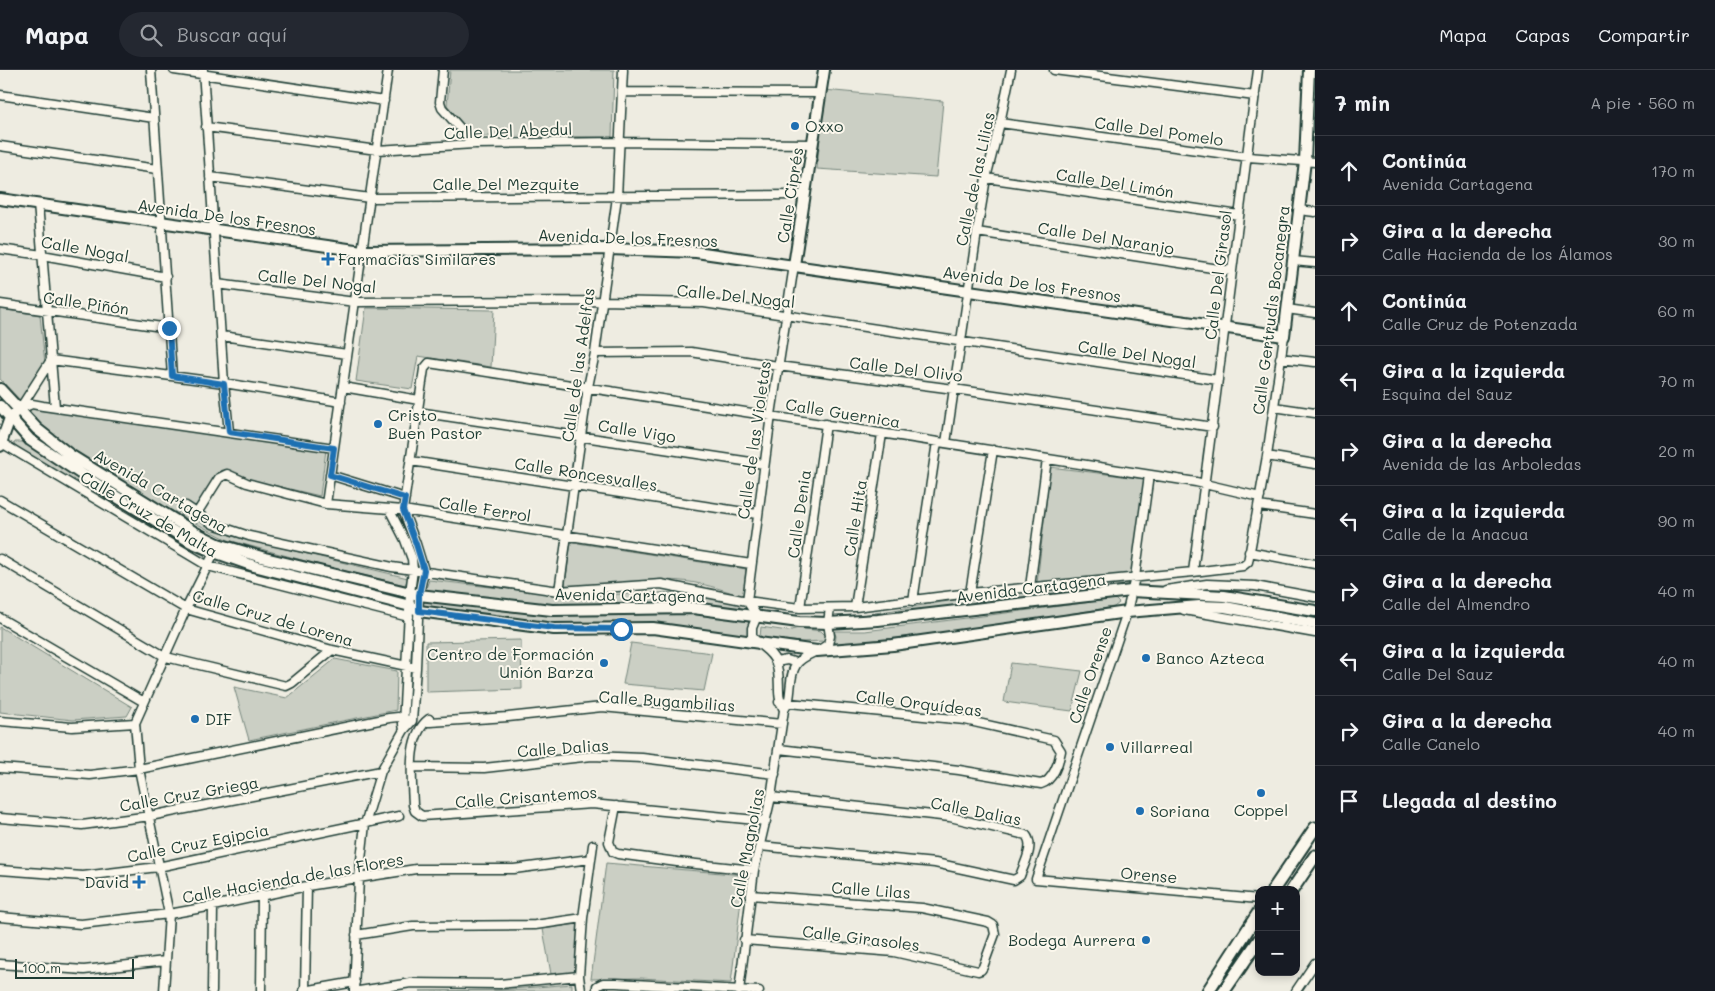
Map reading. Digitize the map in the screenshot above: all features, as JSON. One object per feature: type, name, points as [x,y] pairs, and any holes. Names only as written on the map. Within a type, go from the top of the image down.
[{"type":"main road","points":[[1276,886],[1315,828]]},
{"type":"main road","points":[[1295,886],[1315,856]]},
{"type":"main road","points":[[1208,991],[1255,918]]},
{"type":"main road","points":[[1224,991],[1255,946]]},
{"type":"street","points":[[151,70],[172,376]]},
{"type":"street","points":[[174,70],[203,72],[384,101]]},
{"type":"street","points":[[326,504],[388,70]]},
{"type":"street","points":[[443,70],[440,102],[442,108],[474,144]]},
{"type":"street","name":"Calle de las Adelfas","points":[[559,591],[617,197],[623,70]]},
{"type":"street","name":"Calle Ciprés","points":[[794,265],[824,70]]},
{"type":"street","name":"Calle de las Lilias","points":[[946,443],[967,290],[986,178],[1011,70]]},
{"type":"street","points":[[1054,70],[1255,96]]},
{"type":"street","name":"Calle Del Girasol","points":[[1193,572],[1258,70]]},
{"type":"street","points":[[203,72],[224,384],[229,432]]},
{"type":"street","name":"Calle Gertrudis Bocanegra","points":[[1249,552],[1267,456],[1299,210],[1310,162],[1309,74]]},
{"type":"street","points":[[622,92],[821,93]]},
{"type":"street","points":[[0,95],[154,118]]},
{"type":"street","name":"Calle Del Pomelo","points":[[1000,123],[1248,157],[1310,162]]},
{"type":"street","name":"Calle Del Abedul","points":[[206,127],[377,150],[474,144],[620,142],[813,144]]},
{"type":"street","points":[[0,146],[157,169]]},
{"type":"street","name":"Calle Del Mezquite","points":[[210,177],[370,198],[804,195]]},
{"type":"street","name":"Calle Del Limón","points":[[986,178],[1239,216]]},
{"type":"street","name":"Avenida De los Fresnos","points":[[0,199],[362,251],[608,249],[696,252],[1284,336]]},
{"type":"street","points":[[38,204],[55,407]]},
{"type":"street","points":[[1299,210],[1315,212]]},
{"type":"street","name":"Calle Del Naranjo","points":[[977,232],[1232,272]]},
{"type":"street","name":"Calle Nogal","points":[[0,249],[166,277]]},
{"type":"street","points":[[1293,261],[1315,263]]},
{"type":"street","name":"Calle de las Violetas","points":[[747,601],[757,514],[794,265]]},
{"type":"street","name":"Calle Del Nogal","points":[[217,284],[355,302],[601,301],[704,303],[1218,380]]},
{"type":"street","name":"Calle Piñón","points":[[0,304],[169,328]]},
{"type":"street","points":[[1286,309],[1315,313]]},
{"type":"street","points":[[222,336],[347,354]]},
{"type":"street","name":"Calle Del Olivo","points":[[594,353],[691,352],[778,366],[954,388],[1213,427]]},
{"type":"street","points":[[1280,358],[1315,362]]},
{"type":"street","points":[[51,360],[172,376],[340,402]]},
{"type":"street","points":[[0,446],[10,418],[19,410],[51,360]]},
{"type":"street","name":"Calle Guernica","points":[[419,400],[424,369],[431,363],[1205,484],[1260,497]]},
{"type":"street","points":[[343,387],[419,400],[403,510],[424,570],[414,594]]},
{"type":"street","name":"Avenida Cartagena","points":[[0,389],[37,429],[70,455],[194,532],[216,548],[254,566],[414,609],[554,628],[653,628],[817,651],[893,645],[1127,612],[1199,606],[1225,607],[1315,624]]},
{"type":"street","points":[[19,410],[32,404],[334,448]]},
{"type":"street","name":"Avenida Cartagena","points":[[0,406],[30,440],[65,464],[191,542],[414,594],[552,610],[693,608],[828,624],[1126,592],[1224,596],[1315,610]]},
{"type":"street","points":[[1274,408],[1315,413]]},
{"type":"street","name":"Calle Vigo","points":[[418,412],[764,464]]},
{"type":"street","name":"Calle Denia","points":[[800,608],[826,424]]},
{"type":"street","name":"Calle Hita","points":[[855,607],[882,434]]},
{"type":"street","name":"Calle Cruz de Malta","points":[[0,442],[208,566],[410,617]]},
{"type":"street","points":[[914,601],[937,442]]},
{"type":"street","points":[[970,593],[993,450]]},
{"type":"street","points":[[1267,456],[1315,464]]},
{"type":"street","points":[[1030,587],[1046,459]]},
{"type":"street","name":"Calle Roncesvalles","points":[[410,461],[757,514]]},
{"type":"street","name":"Calle Ferrol","points":[[197,513],[220,478],[227,474],[247,483],[326,504],[403,510],[751,564]]},
{"type":"street","points":[[330,475],[405,498]]},
{"type":"street","name":"Calle Orense","points":[[1036,879],[1127,612],[1126,592],[1135,577],[1149,475]]},
{"type":"street","name":"Calle Cruz de Lorena","points":[[0,500],[186,609],[332,650],[416,668]]},
{"type":"street","name":"Calle Cruz de Malta","points":[[186,506],[213,524],[249,536],[392,567],[424,570],[559,591],[661,584],[747,601],[800,608],[855,607],[970,593],[1243,566],[1248,562],[1249,552]]},
{"type":"street","points":[[1259,506],[1315,514]]},
{"type":"street","points":[[354,991],[359,878],[364,824],[381,771],[404,730],[412,720],[416,668],[412,559],[405,540],[388,509]]},
{"type":"street","points":[[164,991],[169,914],[139,769],[135,722],[216,548]]},
{"type":"street","points":[[1249,552],[1315,564]]},
{"type":"street","points":[[0,559],[166,657],[286,686],[332,650]]},
{"type":"street","points":[[1155,610],[1146,600],[1150,592],[1207,584],[1255,586],[1315,597]]},
{"type":"street","points":[[1113,614],[1122,603],[1126,592]]},
{"type":"street","points":[[747,601],[756,616],[752,628],[752,636],[770,653],[776,662],[779,702],[784,710]]},
{"type":"street","points":[[790,702],[793,672],[797,664],[805,656],[824,647],[830,640],[828,624],[830,608]]},
{"type":"street","points":[[1174,608],[1315,633]]},
{"type":"street","points":[[404,730],[403,718],[410,617],[414,609]]},
{"type":"street","points":[[0,618],[144,702]]},
{"type":"street","points":[[776,662],[787,660],[797,664]]},
{"type":"street","name":"Calle Orquídeas","points":[[779,702],[965,720],[1054,740],[1061,751],[1049,780],[1041,784],[959,770],[779,749]]},
{"type":"street","name":"Calle Magnolias","points":[[739,990],[754,870],[771,797],[784,710],[790,702]]},
{"type":"street","name":"Calle Bugambilias","points":[[412,767],[413,746],[424,724],[429,719],[430,722],[508,717],[602,707],[782,724]]},
{"type":"street","points":[[0,768],[90,776],[139,769],[389,718],[412,720]]},
{"type":"street","points":[[0,721],[72,727],[135,722]]},
{"type":"street","name":"Calle Dalias","points":[[412,767],[484,768],[592,756],[642,758],[775,774]]},
{"type":"street","name":"Calle Crisantemos","points":[[412,767],[413,805],[415,811],[425,817],[592,804],[766,821]]},
{"type":"street","name":"Calle Cruz Griega","points":[[0,818],[82,825],[150,816],[381,771]]},
{"type":"street","name":"Calle Dalias","points":[[760,846],[935,863],[1014,880],[1020,876],[1030,846],[1030,839],[1026,835],[950,817],[771,797]]},
{"type":"street","points":[[616,806],[610,842],[613,852],[677,862],[754,870]]},
{"type":"street","name":"Calle Cruz Egipcia","points":[[0,870],[83,876],[158,867],[399,816]]},
{"type":"street","points":[[581,991],[579,976],[583,918],[593,844]]},
{"type":"street","name":"Calle Hacienda de las Flores","points":[[0,917],[81,924],[169,914],[262,894],[416,869],[514,869],[590,859]]},
{"type":"street","name":"Orense","points":[[1036,879],[1255,899]]},
{"type":"street","points":[[307,886],[304,991],[355,982]]},
{"type":"street","points":[[262,894],[262,991]]},
{"type":"street","name":"Calle Lilas","points":[[750,895],[922,908],[988,922]]},
{"type":"street","points":[[212,991],[213,906]]},
{"type":"street","points":[[356,935],[413,926],[535,924],[583,918]]},
{"type":"street","name":"Calle Girasoles","points":[[744,940],[894,952],[981,970],[995,934],[993,925],[988,922]]},
{"type":"street","points":[[0,964],[84,970],[165,961]]},
{"type":"street","points":[[1296,991],[1315,963]]},
{"type":"street","points":[[359,991],[500,984],[579,976]]},
{"type":"street","points":[[597,988],[603,983],[616,983],[759,991]]},
{"type":"shaded area","points":[[450,70],[614,70],[612,137],[473,136],[447,105]]},
{"type":"shaded area","points":[[824,90],[943,101],[936,177],[817,169]]},
{"type":"shaded area","points":[[366,308],[494,310],[491,367],[418,356],[412,389],[356,381]]},
{"type":"shaded area","points":[[0,309],[40,315],[45,364],[21,401],[0,379]]},
{"type":"shaded area","points":[[31,409],[326,450],[320,496],[251,480],[222,470],[195,508],[185,501],[178,514],[101,469],[64,444],[29,415]]},
{"type":"shaded area","points":[[15,442],[25,442],[109,498],[205,555],[202,561],[27,454],[14,444]]},
{"type":"shaded area","points":[[1050,467],[1146,479],[1133,576],[1037,584]]},
{"type":"shaded area","points":[[183,510],[213,528],[232,536],[408,578],[405,585],[324,566],[228,540],[180,515]]},
{"type":"shaded area","points":[[571,542],[746,569],[743,597],[710,586],[674,580],[576,586],[565,585]]},
{"type":"shaded area","points":[[219,559],[407,609],[406,614],[224,568],[216,563]]},
{"type":"shaded area","points":[[429,580],[570,596],[681,592],[720,597],[740,604],[739,612],[554,607],[425,591]]},
{"type":"shaded area","points":[[1129,581],[1128,587],[835,622],[837,617],[850,617],[967,598]]},
{"type":"shaded area","points":[[1115,599],[1119,603],[1114,607],[938,634],[835,644],[836,636],[834,631],[865,631]]},
{"type":"shaded area","points":[[424,602],[486,606],[570,615],[690,613],[745,620],[751,624],[747,636],[742,638],[554,624],[422,606]]},
{"type":"shaded area","points":[[0,627],[132,707],[127,716],[73,720],[0,712]]},
{"type":"shaded area","points":[[761,627],[788,631],[798,628],[821,631],[826,636],[824,641],[801,642],[760,637]]},
{"type":"shaded area","points":[[521,640],[522,689],[426,692],[426,642]]},
{"type":"shaded area","points":[[631,643],[712,653],[704,691],[623,684]]},
{"type":"shaded area","points":[[335,659],[397,671],[396,710],[249,740],[234,687],[287,698]]},
{"type":"shaded area","points":[[1011,663],[1082,671],[1072,711],[1004,702]]},
{"type":"shaded area","points":[[606,863],[744,875],[731,983],[640,978],[591,979]]},
{"type":"shaded area","points":[[578,924],[575,972],[551,974],[543,929]]},
{"type":"shaded area","points":[[572,984],[572,991],[420,991],[500,990]]},
{"type":"place","name":"Oxxo","points":[[795,126]]},
{"type":"place","name":"Farmacias Similares","points":[[328,259]]},
{"type":"place","name":"Cristo Buen Pastor","points":[[378,424]]},
{"type":"place","name":"Banco Azteca","points":[[1146,658]]},
{"type":"place","name":"Centro de Formación Unión Barza","points":[[604,663]]},
{"type":"place","name":"DIF","points":[[195,719]]},
{"type":"place","name":"Villarreal","points":[[1110,747]]},
{"type":"place","name":"Coppel","points":[[1261,793]]},
{"type":"place","name":"Soriana","points":[[1140,811]]},
{"type":"place","name":"David","points":[[139,882]]},
{"type":"place","name":"Bodega Aurrera","points":[[1146,940]]},
{"type":"route","points":[[169,328],[172,376],[224,384],[229,432],[334,448],[330,475],[405,498],[403,510],[424,570],[419,595],[419,611],[554,628],[621,629]]}]
